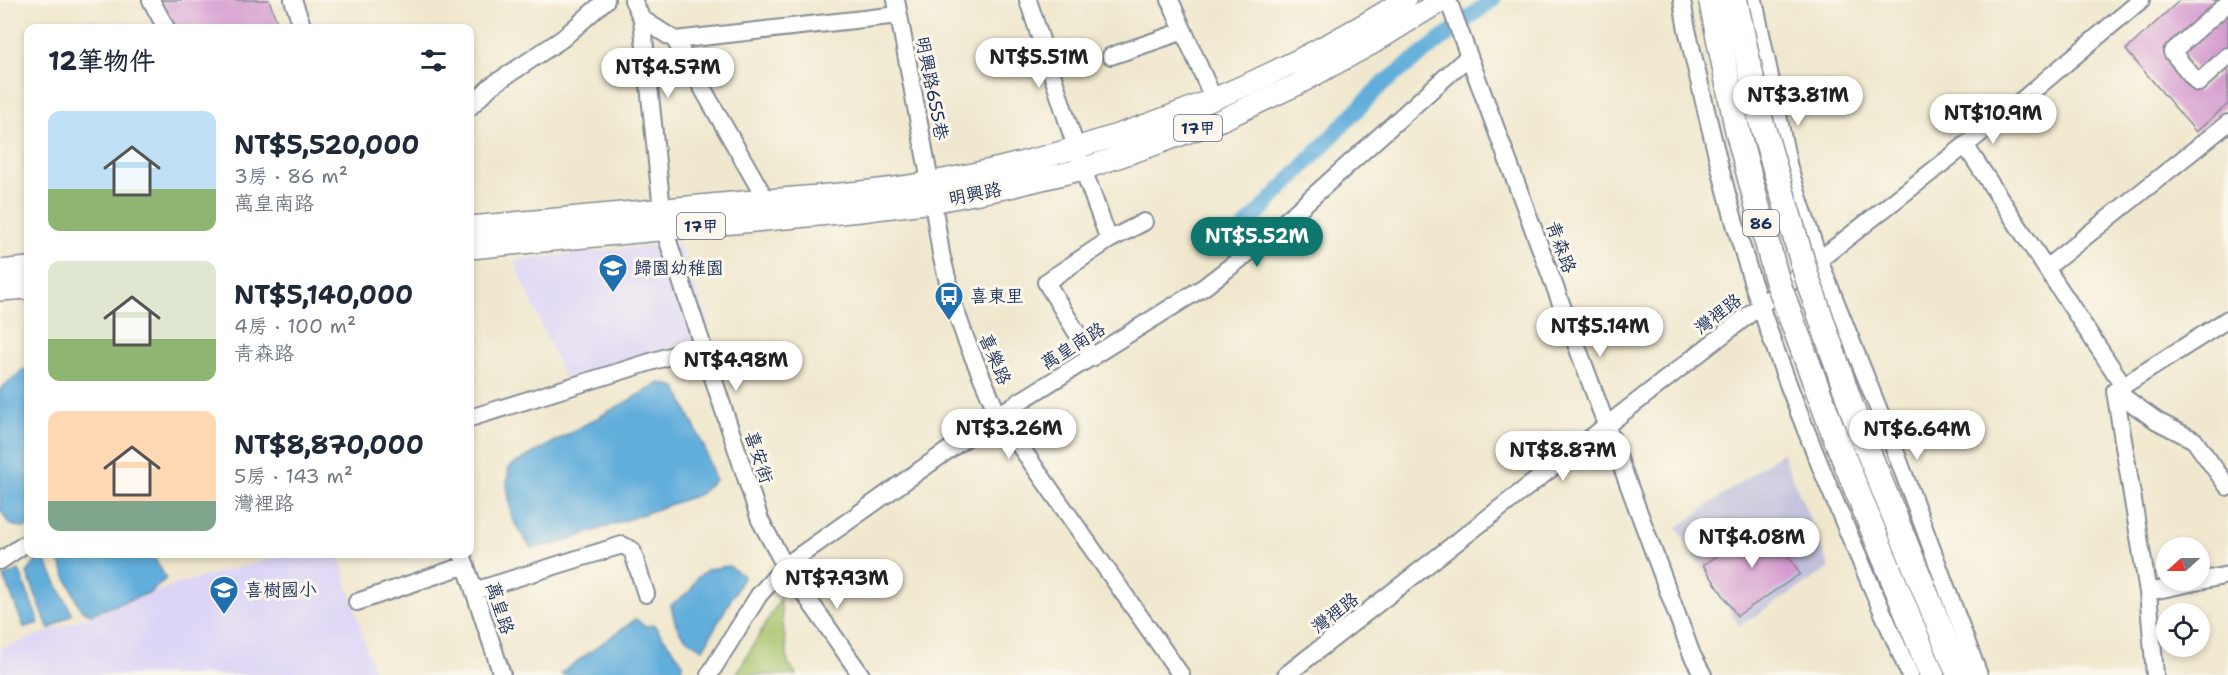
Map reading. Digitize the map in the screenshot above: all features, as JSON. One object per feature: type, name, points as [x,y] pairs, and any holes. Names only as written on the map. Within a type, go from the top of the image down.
[{"type":"highway","name":"86","points":[[1711,0],[1738,133],[1776,280],[1836,439],[1932,675]]},
{"type":"highway","name":"86","points":[[1735,0],[1761,121],[1807,277],[1860,429],[1959,675]]},
{"type":"main road","name":"明興路","points":[[474,247],[663,219],[766,200],[1005,188],[1080,159],[1143,128],[1214,100],[1295,62],[1362,27],[1405,0]]},
{"type":"main road","name":"明興路","points":[[1080,159],[1153,146],[1221,120],[1285,90],[1371,44],[1442,0]]},
{"type":"main road","name":"明興路","points":[[474,227],[663,219],[931,192]]},
{"type":"main road","points":[[0,271],[24,268]]},
{"type":"main road","points":[[0,290],[24,288]]},
{"type":"street","points":[[151,0],[164,24]]},
{"type":"street","points":[[293,0],[302,24]]},
{"type":"street","points":[[474,103],[491,86],[562,39],[606,0]]},
{"type":"street","points":[[633,0],[642,19],[675,40],[766,200]]},
{"type":"street","points":[[1028,0],[1109,240]]},
{"type":"street","points":[[1170,0],[1214,100]]},
{"type":"street","name":"青森路","points":[[1448,0],[1692,655],[1703,675]]},
{"type":"street","points":[[1682,0],[1724,188],[1760,306],[1824,476],[1910,675]]},
{"type":"street","points":[[1754,0],[1789,168],[1819,260],[1896,453],[1978,675]]},
{"type":"street","name":"灣裡路","points":[[1286,675],[1965,145],[2141,0]]},
{"type":"street","points":[[2228,3],[2172,52],[2198,83],[2228,57]]},
{"type":"street","points":[[675,40],[897,7]]},
{"type":"street","name":"明興路655巷","points":[[897,7],[931,192]]},
{"type":"street","name":"喜安街","points":[[642,19],[663,219],[753,500],[760,520],[785,566],[861,675]]},
{"type":"street","points":[[1111,56],[1184,31]]},
{"type":"street","name":"萬皇南路","points":[[709,675],[759,595],[785,566],[998,415],[1204,287],[1260,243],[1468,55]]},
{"type":"street","points":[[2046,268],[2228,123]]},
{"type":"street","points":[[1965,145],[2046,268],[2119,388],[2157,421],[2194,440],[2228,487]]},
{"type":"street","name":"喜樂路","points":[[931,192],[941,254],[955,309],[998,415],[1181,675]]},
{"type":"street","points":[[1092,358],[1046,282],[1109,240],[1144,222]]},
{"type":"street","points":[[2119,388],[2228,319]]},
{"type":"street","points":[[474,417],[702,346]]},
{"type":"street","points":[[2119,388],[2148,592],[2155,675]]},
{"type":"street","points":[[0,561],[24,545]]},
{"type":"street","points":[[474,591],[622,545],[632,550],[646,594]]},
{"type":"street","points":[[357,602],[464,559]]},
{"type":"street","name":"萬皇路","points":[[464,559],[502,675]]},
{"type":"street","points":[[2148,592],[2228,575]]},
{"type":"shaded area","name":"歸園幼稚園","points":[[679,243],[710,325],[691,341],[564,378],[514,260]]},
{"type":"shaded area","points":[[1782,452],[1830,568],[1739,626],[1677,528]]},
{"type":"shaded area","name":"喜樹國小","points":[[274,558],[339,558],[375,675],[0,675],[0,649],[180,583]]},
{"type":"green space","points":[[780,599],[788,663],[797,675],[736,675]]},
{"type":"water","points":[[23,370],[23,528],[9,524],[0,509],[0,389]]},
{"type":"water","points":[[660,383],[676,387],[704,447],[715,480],[700,494],[557,544],[531,548],[512,519],[507,485],[509,467]]},
{"type":"water","points":[[39,558],[44,558],[72,614],[49,629],[27,573]]},
{"type":"water","points":[[58,558],[154,558],[166,578],[151,592],[91,614],[81,610]]},
{"type":"water","points":[[729,566],[744,576],[703,649],[680,633],[671,605],[691,590],[696,579],[708,569]]},
{"type":"water","points":[[19,570],[39,623],[24,627],[4,577]]},
{"type":"water","points":[[636,619],[644,626],[654,625],[683,663],[679,675],[563,675],[561,673]]},
{"type":"building","points":[[161,0],[269,0],[278,24],[173,24]]},
{"type":"building","points":[[2180,0],[2221,0],[2163,52],[2198,92],[2228,66],[2228,104],[2196,132],[2126,50]]},
{"type":"building","points":[[2228,12],[2228,48],[2199,73],[2181,52]]},
{"type":"building","points":[[1767,523],[1800,574],[1737,616],[1703,565]]},
{"type":"waterway","points":[[1243,229],[1379,87],[1492,0]]},
{"type":"place","name":"歸園幼稚園","points":[[613,294]]},
{"type":"place","name":"喜東里","points":[[949,322]]},
{"type":"place","name":"喜樹國小","points":[[224,616]]}]
